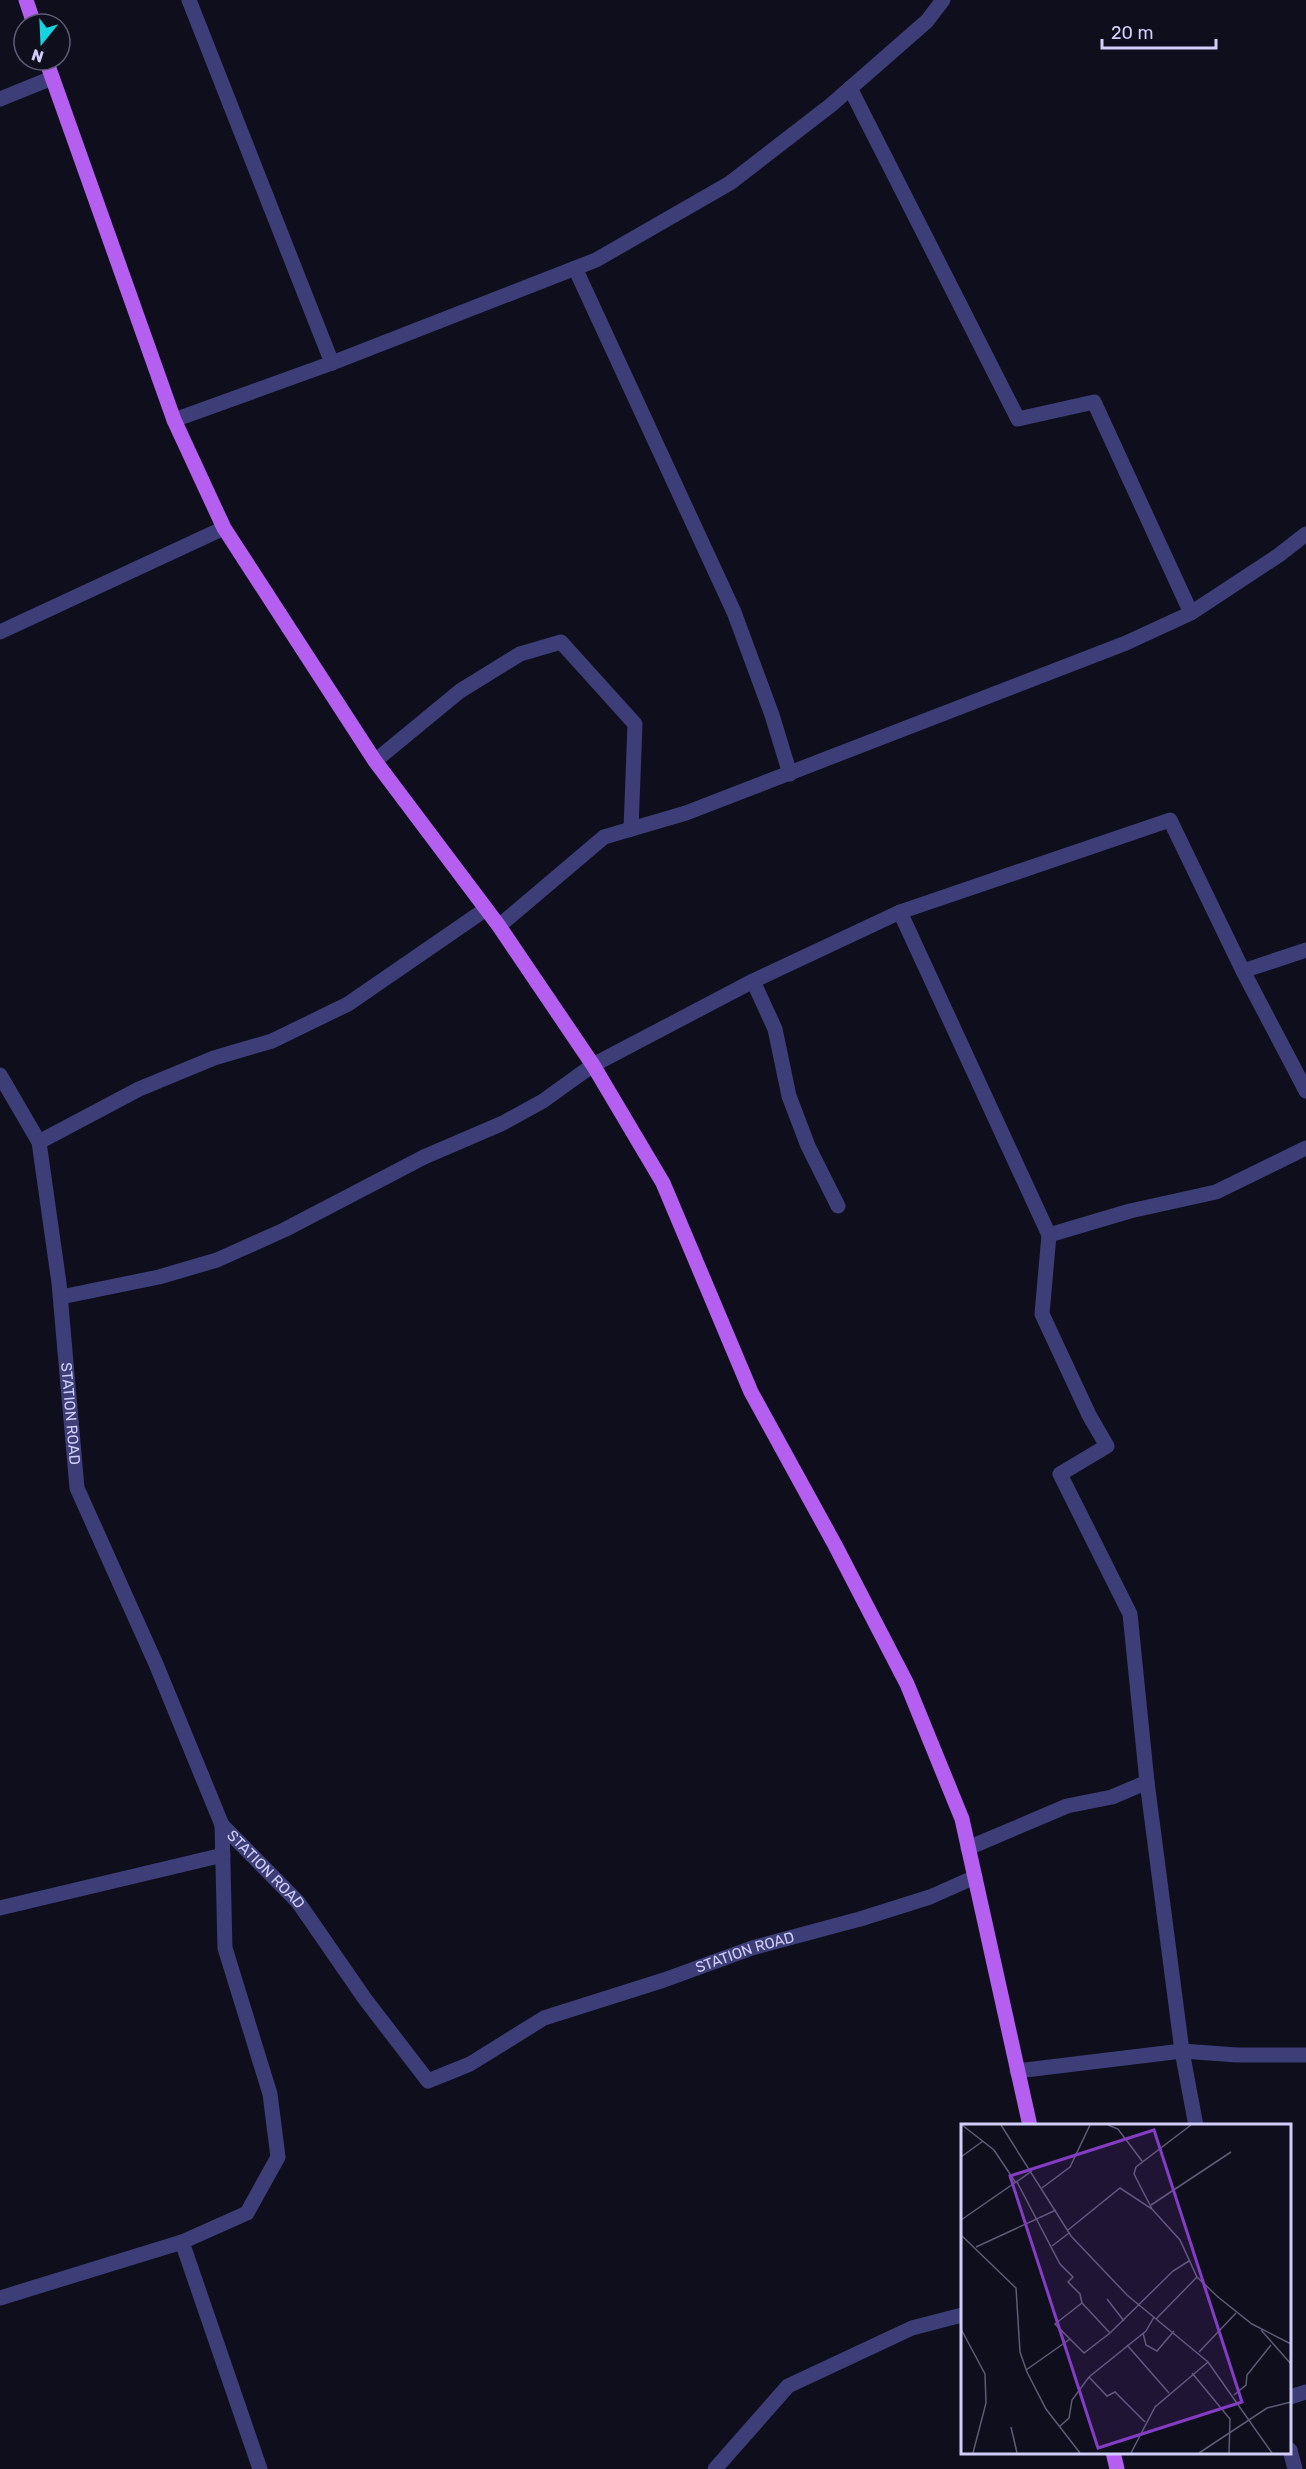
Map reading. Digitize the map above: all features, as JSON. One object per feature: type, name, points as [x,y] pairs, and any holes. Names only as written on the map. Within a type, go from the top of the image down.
[{"type":"main road","points":[[50,72],[174,420],[224,528],[375,761],[499,926],[593,1065],[663,1183],[751,1392],[835,1545],[907,1684],[962,1819],[1030,2124]]},
{"type":"main road","points":[[1113,2454],[1117,2469]]},
{"type":"street","points":[[189,0],[332,363]]},
{"type":"street","points":[[174,420],[332,363],[596,260],[730,183],[850,88],[927,21],[943,0]]},
{"type":"street","points":[[0,99],[52,78]]},
{"type":"street","points":[[850,88],[1018,419],[1094,402],[1191,613]]},
{"type":"street","points":[[575,268],[734,612],[772,715],[790,774]]},
{"type":"street","points":[[0,632],[224,528]]},
{"type":"street","points":[[499,926],[604,837],[686,813],[1126,643],[1191,613],[1279,555],[1306,534]]},
{"type":"street","points":[[375,761],[460,691],[520,654],[561,642],[635,723],[632,829]]},
{"type":"street","points":[[61,1297],[159,1277],[226,1256],[284,1230],[424,1157],[503,1123],[543,1101],[593,1065],[753,981],[900,912],[1170,820],[1243,971],[1306,1091]]},
{"type":"street","points":[[39,1142],[139,1089],[213,1058],[272,1041],[348,1004],[486,909]]},
{"type":"street","points":[[900,912],[1049,1235],[1042,1314],[1089,1415],[1107,1446],[1060,1474],[1130,1614],[1146,1782],[1182,2051],[1196,2124]]},
{"type":"street","points":[[1243,971],[1306,950]]},
{"type":"street","points":[[753,981],[775,1029],[789,1096],[808,1146],[838,1206]]},
{"type":"street","name":"STATION ROAD","points":[[0,1075],[39,1142],[61,1297],[77,1488],[156,1664],[222,1825],[298,1902],[365,1999],[428,2081],[470,2064],[544,2018],[663,1980],[752,1948],[860,1919],[930,1897],[975,1877]]},
{"type":"street","points":[[1049,1235],[1130,1211],[1216,1192],[1306,1148]]},
{"type":"street","points":[[968,1848],[1067,1806],[1112,1797],[1146,1782]]},
{"type":"street","points":[[0,2298],[182,2242],[247,2213],[278,2157],[270,2094],[225,1948],[222,1825]]},
{"type":"street","points":[[0,1908],[223,1855]]},
{"type":"street","points":[[1017,2071],[1182,2051],[1236,2055],[1306,2055]]},
{"type":"street","points":[[182,2242],[260,2469]]},
{"type":"street","points":[[715,2469],[788,2386],[912,2328],[961,2316]]},
{"type":"street","points":[[1291,2397],[1306,2392]]},
{"type":"street","points":[[1291,2454],[1295,2469]]}]
